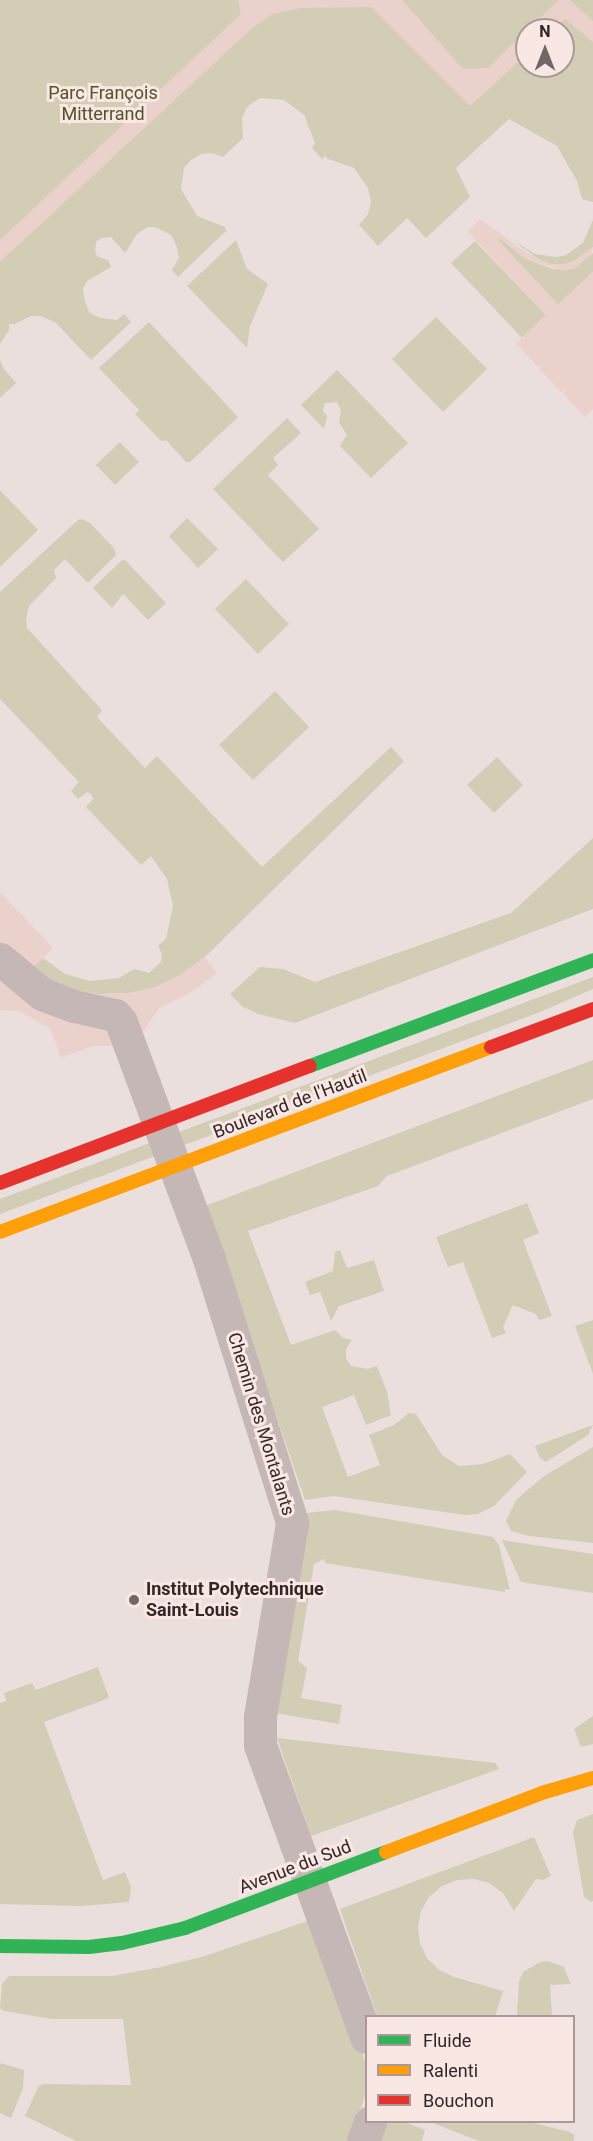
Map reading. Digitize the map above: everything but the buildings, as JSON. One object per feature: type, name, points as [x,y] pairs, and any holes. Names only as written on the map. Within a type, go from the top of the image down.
[{"type":"main road","name":"Boulevard de l'Hautil","points":[[0,1183],[593,960]]},
{"type":"main road","name":"Boulevard de l'Hautil","points":[[0,1232],[593,1009]]},
{"type":"main road","name":"Avenue du Sud","points":[[0,1946],[89,1947],[122,1943],[185,1928],[545,1792],[593,1778]]},
{"type":"street","name":"Chemin des Montalants","points":[[0,959],[42,994],[74,1006],[115,1015],[121,1022],[209,1259],[292,1523],[259,1730],[260,1744],[365,2034]]},
{"type":"street","points":[[363,2141],[369,2123]]},
{"type":"green space","name":"Parc François Mitterrand","points":[[0,0],[593,0],[593,202],[582,199],[577,181],[557,146],[509,119],[456,168],[470,197],[426,238],[407,218],[378,246],[359,225],[368,214],[371,202],[368,188],[354,168],[326,158],[326,155],[322,159],[312,148],[315,143],[304,115],[284,100],[260,98],[248,106],[242,117],[243,138],[223,157],[212,153],[201,154],[184,168],[181,189],[197,216],[225,227],[226,231],[178,277],[172,270],[179,258],[177,247],[171,235],[155,227],[148,227],[137,234],[125,253],[111,237],[101,238],[96,242],[95,252],[98,257],[108,260],[111,267],[87,281],[83,289],[85,302],[90,313],[100,318],[117,320],[124,314],[131,322],[91,360],[56,323],[41,316],[31,316],[15,324],[9,324],[9,330],[0,344]]},
{"type":"green space","points":[[593,220],[593,247],[574,261],[563,265],[550,264],[538,259],[510,238],[535,254],[557,257],[566,255],[583,243]]},
{"type":"green space","points":[[500,238],[526,259],[553,269],[573,269],[593,253],[593,272],[558,305],[498,240]]},
{"type":"green space","points":[[236,240],[247,269],[268,284],[250,326],[247,348],[187,286]]},
{"type":"green space","points":[[475,241],[546,315],[522,338],[451,263]]},
{"type":"green space","points":[[436,317],[487,369],[443,412],[392,359]]},
{"type":"green space","points":[[149,322],[238,417],[190,462],[186,462],[166,440],[161,441],[135,414],[139,410],[99,368]]},
{"type":"green space","points":[[0,360],[4,369],[16,383],[0,398]]},
{"type":"green space","points":[[337,370],[408,443],[371,478],[340,446],[347,435],[339,422],[341,411],[337,402],[325,403],[323,411],[327,416],[324,429],[301,405]]},
{"type":"green space","points":[[287,418],[301,433],[273,458],[278,465],[268,475],[319,529],[283,562],[213,489]]},
{"type":"green space","points":[[120,442],[139,462],[115,485],[96,465]]},
{"type":"green space","points":[[0,490],[38,530],[0,567]]},
{"type":"green space","points":[[187,518],[218,549],[198,568],[169,536]]},
{"type":"green space","points":[[82,519],[90,523],[114,548],[116,555],[88,583],[65,559],[54,570],[56,578],[29,606],[26,619],[27,628],[102,710],[97,717],[145,768],[157,756],[262,867],[391,747],[404,761],[205,957],[180,975],[156,987],[130,993],[99,994],[71,990],[29,971],[43,958],[65,974],[90,981],[119,978],[134,969],[149,973],[161,962],[162,954],[158,946],[166,939],[173,906],[167,879],[151,856],[141,865],[86,807],[93,799],[91,794],[87,792],[78,799],[71,791],[79,782],[0,699],[0,592],[78,520]]},
{"type":"green space","points":[[122,560],[125,560],[166,603],[148,620],[123,594],[112,608],[93,588]]},
{"type":"green space","points":[[246,579],[289,624],[258,654],[215,609]]},
{"type":"green space","points":[[275,691],[309,727],[253,780],[219,745]]},
{"type":"green space","points":[[497,757],[523,785],[494,813],[467,785]]},
{"type":"green space","points":[[593,838],[593,909],[295,1023],[258,1014],[243,1007],[230,994],[260,967],[283,969],[315,982],[511,913]]},
{"type":"green space","points":[[593,977],[593,989],[540,1012],[0,1214],[0,1199]]},
{"type":"green space","points":[[593,1060],[593,1099],[387,1176],[378,1186],[248,1231],[291,1345],[335,1330],[343,1338],[352,1340],[346,1349],[346,1358],[351,1366],[368,1369],[377,1366],[387,1392],[391,1415],[366,1425],[354,1395],[322,1407],[348,1477],[380,1465],[369,1435],[394,1425],[409,1413],[416,1414],[442,1455],[459,1466],[483,1464],[510,1454],[527,1472],[494,1506],[478,1514],[465,1515],[334,1496],[305,1500],[205,1206]]},
{"type":"green space","points":[[527,1203],[539,1233],[523,1240],[552,1316],[539,1320],[536,1314],[513,1305],[503,1327],[506,1333],[492,1338],[463,1262],[448,1267],[436,1237]]},
{"type":"green space","points":[[340,1250],[347,1268],[374,1260],[384,1291],[339,1306],[331,1321],[320,1292],[310,1295],[305,1282],[333,1271],[335,1252]]},
{"type":"green space","points":[[593,1320],[593,1374],[575,1326]]},
{"type":"green space","points":[[593,1425],[588,1435],[546,1462],[540,1458],[535,1446]]},
{"type":"green space","points":[[593,1447],[593,1543],[529,1536],[511,1531],[506,1521],[516,1500],[544,1476]]},
{"type":"green space","points":[[335,1510],[493,1537],[499,1545],[510,1590],[505,1589],[505,1592],[325,1563],[324,1559],[314,1564],[298,1661],[307,1668],[301,1698],[342,1705],[339,1724],[275,1713],[307,1513]]},
{"type":"green space","points":[[502,1540],[593,1554],[593,1593],[521,1582]]},
{"type":"green space","points":[[98,1667],[109,1698],[44,1722],[103,1880],[125,1872],[131,1887],[129,1902],[80,1906],[0,1904],[0,1703],[6,1701],[4,1693],[32,1683],[36,1690]]},
{"type":"green space","points":[[593,1716],[593,1744],[581,1747],[574,1729]]},
{"type":"green space","points":[[277,1738],[495,1763],[499,1769],[311,1836]]},
{"type":"green space","points":[[593,1814],[593,1901],[591,1902],[584,1897],[573,1832],[577,1820]]},
{"type":"green space","points":[[534,1837],[551,1876],[543,1880],[536,1879],[514,1911],[503,1893],[489,1883],[474,1879],[457,1880],[442,1886],[429,1897],[421,1911],[418,1927],[420,1943],[427,1958],[439,1970],[454,1977],[503,1991],[495,2015],[377,2015],[340,1909]]},
{"type":"green space","points":[[316,1918],[365,2062],[365,2095],[352,2141],[76,2141],[25,2116],[38,2087],[43,2084],[131,2085],[123,2019],[52,2019],[4,2011],[0,2008],[2,1984],[9,1976],[112,1976],[205,1956]]},
{"type":"green space","points":[[548,1961],[564,1967],[571,1984],[550,1985],[552,2015],[517,2015],[519,1982],[523,1972],[540,1962]]},
{"type":"green space","points":[[0,2063],[24,2070],[23,2088],[11,2118],[0,2113]]},
{"type":"green space","points":[[381,2123],[408,2123],[425,2130],[422,2141],[375,2141]]},
{"type":"green space","points":[[433,2123],[534,2123],[574,2135],[574,2141],[479,2141]]},
{"type":"shaded area","points":[[238,0],[402,0],[463,69],[488,68],[515,42],[515,65],[470,106],[371,7],[301,8],[272,14],[249,31],[0,262],[0,240],[241,14]]},
{"type":"shaded area","points":[[559,0],[570,0],[593,21],[593,42],[575,27],[575,18],[540,18]]},
{"type":"shaded area","points":[[480,219],[527,253],[550,264],[574,261],[593,247],[591,255],[573,269],[564,271],[526,259],[501,238],[498,240],[558,304],[593,272],[593,409],[585,417],[563,394],[568,387],[561,392],[539,369],[545,362],[538,367],[516,344],[546,315],[468,232]]},
{"type":"shaded area","points":[[0,892],[53,948],[30,971],[71,990],[99,994],[130,993],[156,987],[180,975],[205,957],[217,973],[190,993],[159,1008],[140,1037],[114,1046],[93,1046],[61,1058],[50,1028],[19,1011],[0,1010]]},
{"type":"traffic: fast","points":[[310,1066],[593,960]]},
{"type":"traffic: fast","points":[[0,1946],[89,1947],[122,1943],[185,1928],[386,1852]]},
{"type":"traffic: slow","points":[[0,1232],[491,1047]]},
{"type":"traffic: slow","points":[[386,1852],[545,1792],[593,1778]]},
{"type":"traffic: jam","points":[[491,1047],[593,1009]]},
{"type":"traffic: jam","points":[[0,1183],[310,1066]]},
{"type":"place","name":"Institut Polytechnique Saint-Louis","points":[[134,1600]]}]
